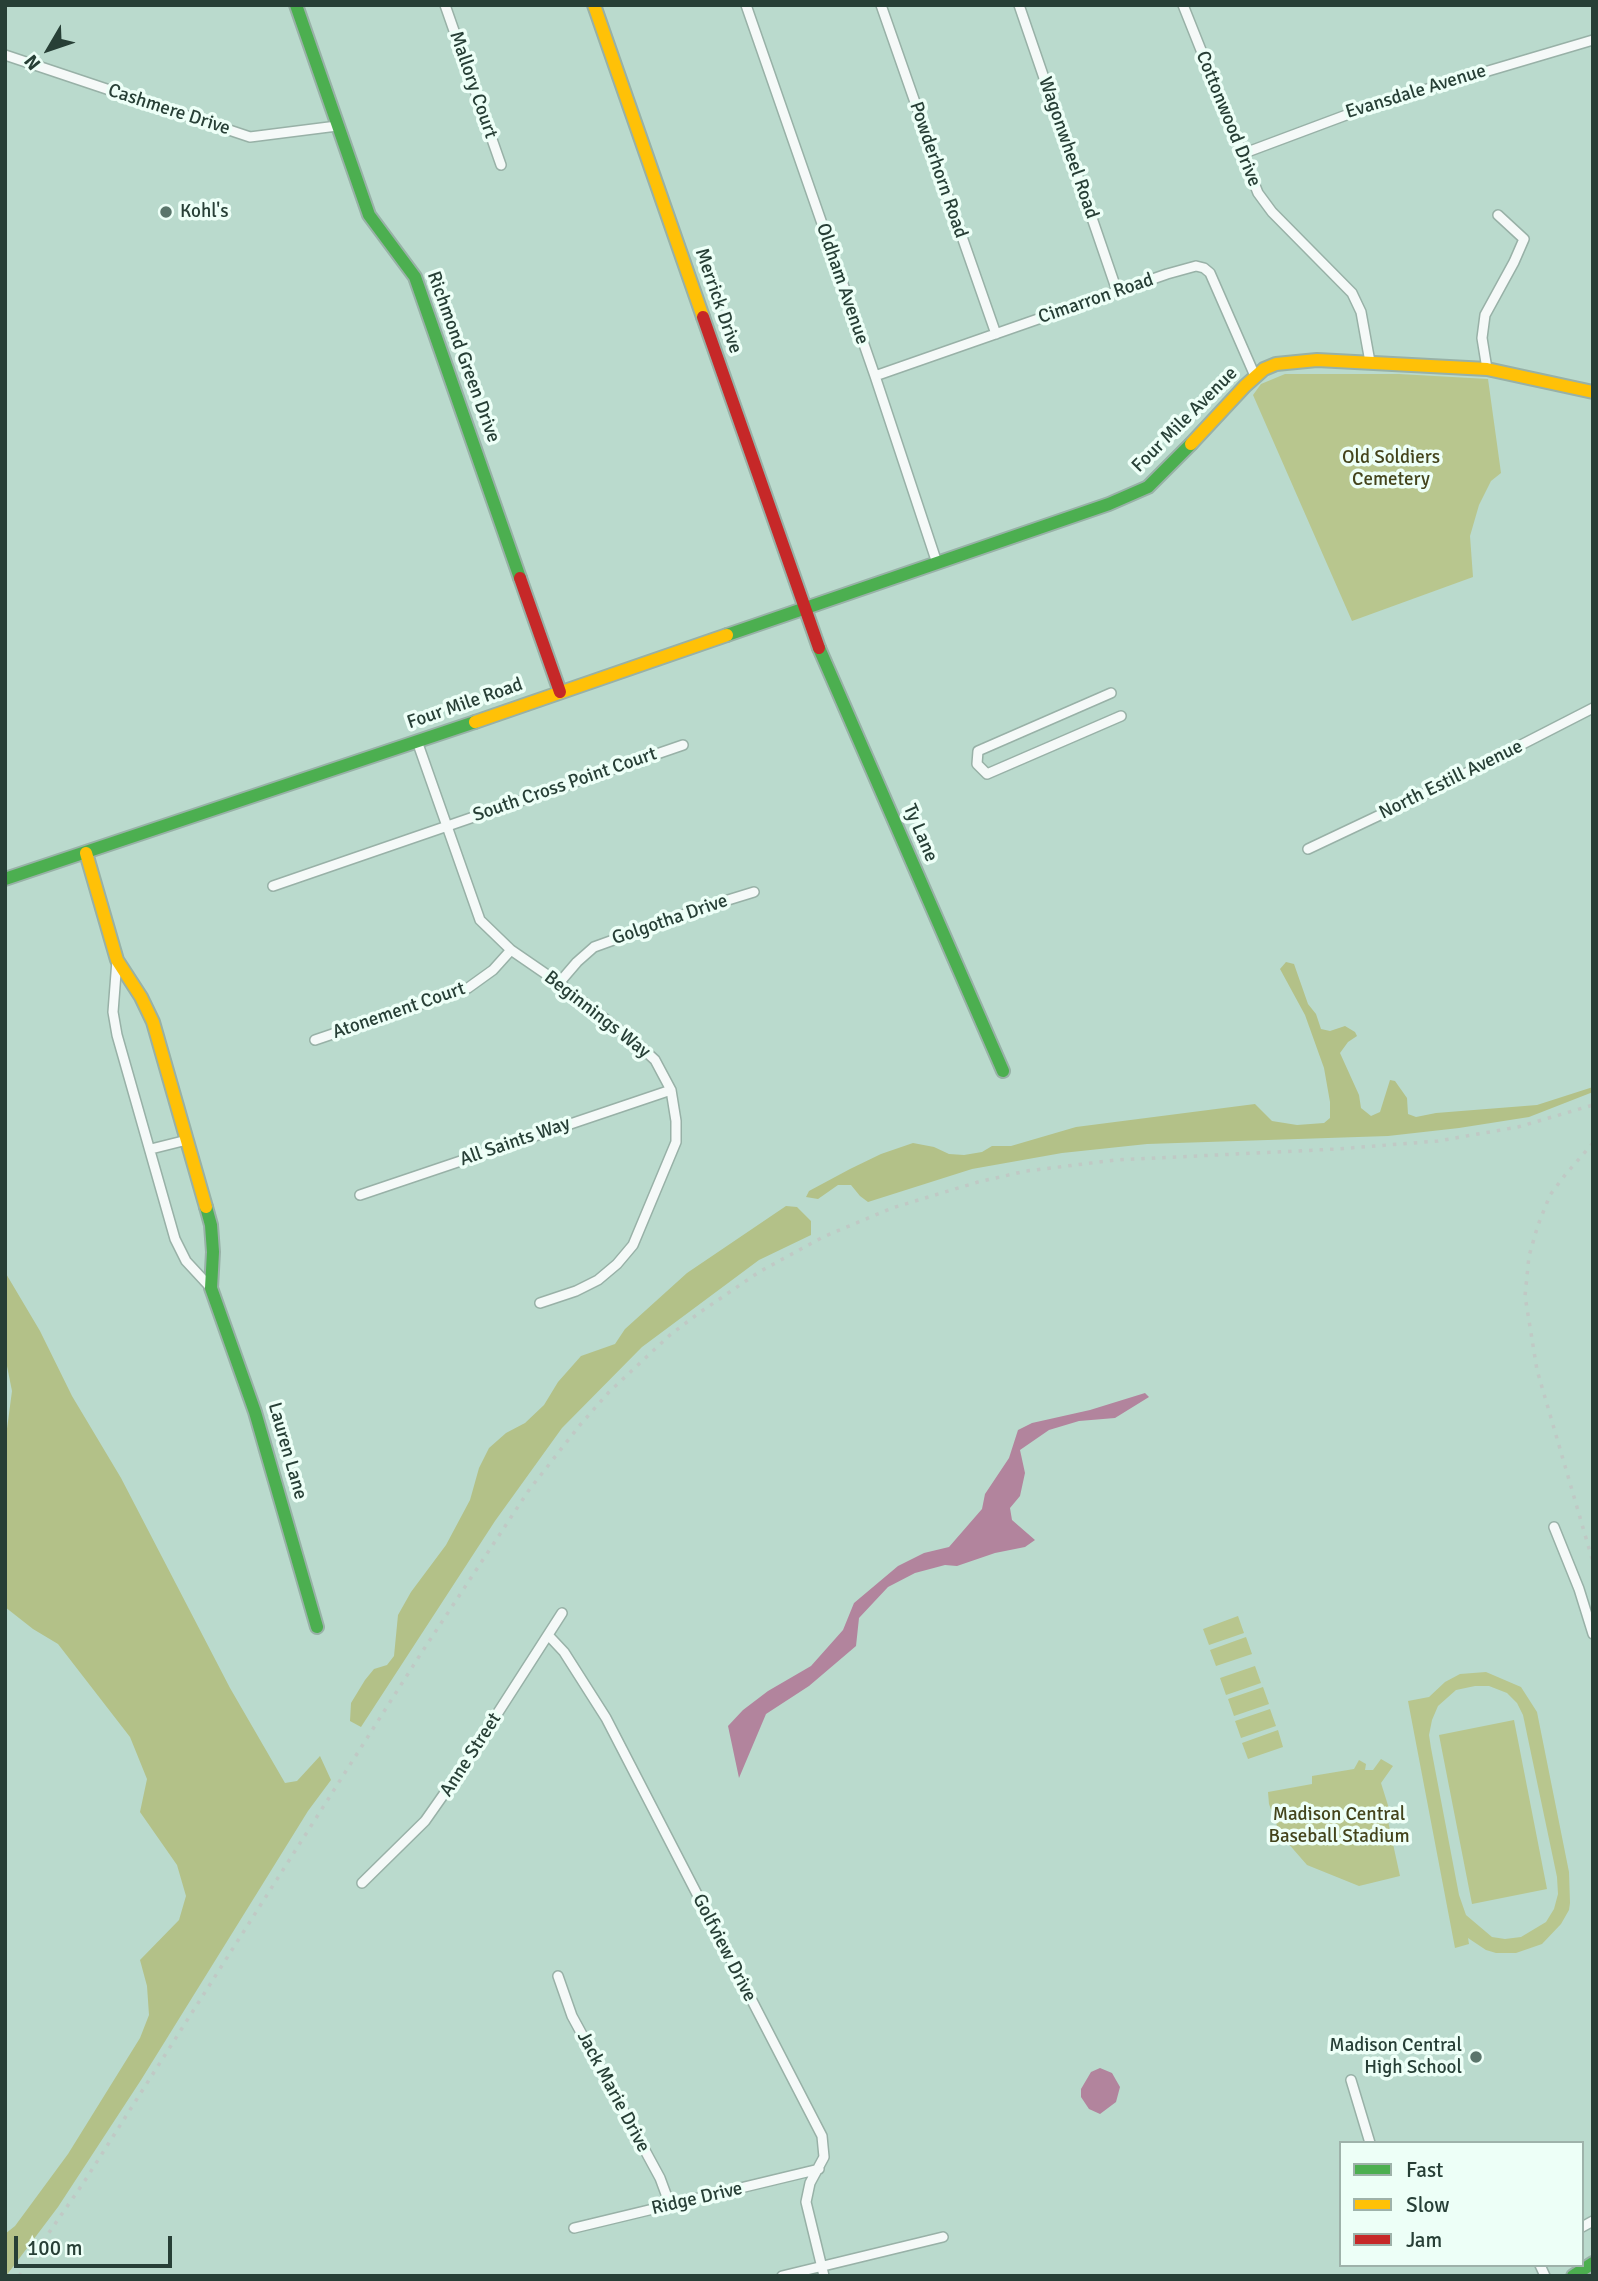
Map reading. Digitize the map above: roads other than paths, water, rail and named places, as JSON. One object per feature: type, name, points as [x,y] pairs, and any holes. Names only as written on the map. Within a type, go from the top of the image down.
[{"type":"street","name":"Richmond Green Drive","points":[[296,5],[369,215],[415,277],[559,692]]},
{"type":"street","name":"Mallory Court","points":[[445,5],[501,165]]},
{"type":"street","name":"Merrick Drive","points":[[594,5],[805,609]]},
{"type":"street","name":"Oldham Avenue","points":[[746,5],[937,563]]},
{"type":"street","name":"Powderhorn Road","points":[[881,5],[996,334]]},
{"type":"street","name":"Wagonwheel Road","points":[[1019,5],[1117,291]]},
{"type":"street","name":"Cottonwood Drive","points":[[1183,5],[1264,203],[1352,293],[1361,312],[1370,362]]},
{"type":"street","name":"Evansdale Avenue","points":[[1242,153],[1373,105],[1593,40]]},
{"type":"street","name":"Cashmere Drive","points":[[5,55],[250,137],[338,126]]},
{"type":"street","points":[[1487,369],[1482,338],[1485,314],[1524,239],[1498,215]]},
{"type":"street","name":"Cimarron Road","points":[[875,376],[1187,268],[1204,268],[1213,280],[1255,376]]},
{"type":"street","name":"Four Mile Avenue","points":[[937,563],[1109,504],[1148,487],[1166,472],[1255,376],[1276,364],[1370,362],[1487,369],[1593,392]]},
{"type":"street","name":"Four Mile Road","points":[[5,879],[937,563]]},
{"type":"street","name":"Ty Lane","points":[[805,609],[818,646],[1003,1072]]},
{"type":"street","points":[[1111,693],[978,751],[977,764],[987,774],[1122,716]]},
{"type":"street","name":"North Estill Avenue","points":[[1308,849],[1437,788],[1593,708]]},
{"type":"street","name":"Beginnings Way","points":[[417,741],[480,920],[511,950],[559,983],[641,1047],[655,1060],[671,1090],[677,1121],[676,1142],[632,1245],[617,1264],[598,1280],[540,1303]]},
{"type":"street","name":"South Cross Point Court","points":[[273,886],[683,744]]},
{"type":"street","name":"Lauren Lane","points":[[86,853],[117,960],[141,997],[153,1022],[211,1225],[211,1288],[255,1412],[317,1627]]},
{"type":"street","name":"Golgotha Drive","points":[[559,983],[594,947],[754,892]]},
{"type":"street","name":"Atonement Court","points":[[315,1040],[468,988],[493,970],[511,950]]},
{"type":"street","name":"Lauren Lane","points":[[117,960],[113,1012],[117,1035],[175,1239],[186,1261],[211,1288]]},
{"type":"street","name":"All Saints Way","points":[[360,1195],[671,1090]]},
{"type":"street","points":[[151,1149],[187,1140]]},
{"type":"street","points":[[1554,1527],[1593,1634]]},
{"type":"street","name":"Anne Street","points":[[362,1883],[425,1821],[562,1613]]},
{"type":"street","name":"Golfview Drive","points":[[549,1636],[564,1652],[606,1718],[817,2125],[825,2147],[824,2157],[810,2183],[806,2202],[823,2271]]},
{"type":"street","name":"Jack Marie Drive","points":[[558,1976],[572,2016],[660,2178],[670,2205]]},
{"type":"street","points":[[1351,2080],[1369,2141]]},
{"type":"street","name":"Ridge Drive","points":[[574,2228],[819,2169]]},
{"type":"street","points":[[782,2276],[823,2271],[943,2237]]},
{"type":"street","points":[[1573,2276],[1593,2263]]},
{"type":"railway","points":[[19,2276],[84,2182],[420,1655],[529,1490],[609,1392],[670,1335],[699,1313],[759,1272],[823,1237],[892,1208],[978,1182],[1026,1171],[1116,1160],[1438,1141],[1518,1127],[1593,1105]]},
{"type":"railway","points":[[1593,1143],[1550,1195],[1529,1256],[1525,1296],[1537,1370],[1593,1562]]},
{"type":"place","name":"Kohl's","points":[[166,212]]},
{"type":"place","name":"Madison Central High School","points":[[1476,2057]]},
{"type":"park label","name":"Old Soldiers Cemetery","points":[[1391,469]]},
{"type":"park label","name":"Madison Central Baseball Stadium","points":[[1339,1826]]}]
